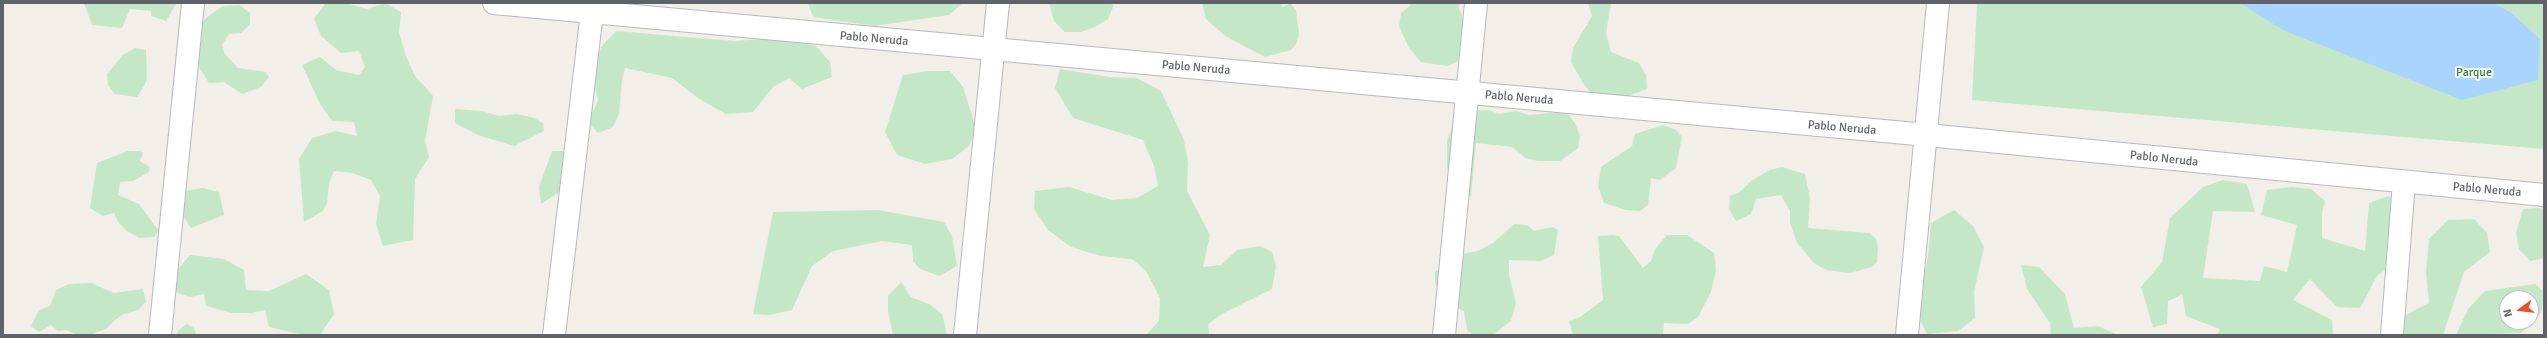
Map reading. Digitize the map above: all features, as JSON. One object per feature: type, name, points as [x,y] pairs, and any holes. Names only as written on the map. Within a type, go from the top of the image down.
[{"type":"street","points":[[160,335],[193,3]]},
{"type":"street","name":"Pablo Neruda","points":[[494,3],[593,8],[994,50],[1927,135],[2544,196]]},
{"type":"street","points":[[965,335],[998,3]]},
{"type":"street","points":[[1444,335],[1476,3]]},
{"type":"street","points":[[1907,335],[1927,135],[1938,3]]},
{"type":"street","points":[[554,335],[593,8]]},
{"type":"street","points":[[2392,335],[2404,182]]},
{"type":"green space","points":[[84,3],[177,3],[166,21],[151,16],[151,11],[130,9],[122,28],[92,25]]},
{"type":"green space","points":[[385,3],[401,12],[399,33],[406,56],[415,76],[433,96],[425,141],[429,157],[415,179],[413,240],[383,246],[376,224],[380,196],[371,180],[352,173],[334,171],[329,183],[327,203],[323,211],[304,222],[299,159],[312,138],[336,131],[357,136],[354,122],[332,121],[320,104],[302,65],[320,57],[336,70],[359,75],[365,67],[359,51],[341,53],[321,36],[314,19],[325,4],[349,4],[367,9]]},
{"type":"green space","points":[[808,3],[963,3],[949,15],[874,26],[813,17]]},
{"type":"green space","points":[[1049,3],[1107,3],[1114,5],[1108,19],[1095,27],[1081,32],[1065,32],[1054,21]]},
{"type":"green space","points":[[1202,3],[1280,3],[1283,7],[1290,3],[1296,10],[1299,34],[1296,44],[1291,50],[1265,57],[1225,36],[1206,19]]},
{"type":"green space","points":[[1410,3],[1460,3],[1459,7],[1465,26],[1458,61],[1448,66],[1421,62],[1409,48],[1399,26],[1401,13],[1410,6]]},
{"type":"green space","points":[[1588,3],[1611,3],[1606,33],[1611,52],[1639,63],[1646,75],[1647,89],[1623,98],[1597,101],[1583,83],[1571,62],[1573,48],[1592,16]]},
{"type":"green space","name":"Parque","points":[[1977,3],[2544,3],[2544,149],[1972,100]]},
{"type":"green space","points":[[240,5],[250,13],[250,24],[241,33],[229,34],[222,45],[225,54],[238,68],[266,72],[269,77],[261,87],[242,94],[224,82],[209,83],[200,69],[195,54],[195,31],[207,17],[223,6]]},
{"type":"green space","points":[[616,31],[734,41],[778,38],[816,46],[830,62],[832,77],[802,89],[789,78],[773,87],[753,112],[726,114],[698,98],[672,78],[625,68],[622,80],[619,114],[613,127],[598,133],[588,122],[598,101],[593,75],[601,47]]},
{"type":"green space","points":[[135,48],[146,50],[147,79],[144,86],[137,97],[115,94],[108,85],[107,74],[123,55]]},
{"type":"green space","points":[[1060,69],[1110,77],[1137,78],[1161,91],[1184,140],[1188,163],[1187,191],[1210,235],[1203,267],[1221,265],[1237,250],[1260,246],[1272,252],[1276,266],[1272,289],[1224,313],[1208,324],[1209,335],[1146,335],[1159,321],[1160,298],[1146,271],[1132,259],[1101,256],[1071,247],[1048,230],[1034,209],[1035,191],[1069,187],[1112,200],[1137,198],[1158,186],[1154,166],[1143,140],[1073,118],[1055,88]]},
{"type":"green space","points":[[928,71],[950,71],[963,87],[976,128],[969,146],[952,159],[925,164],[897,155],[885,132],[903,75]]},
{"type":"green space","points":[[455,109],[482,111],[499,116],[517,114],[534,118],[543,123],[544,131],[514,146],[478,135],[455,123]]},
{"type":"green space","points":[[1489,110],[1499,114],[1516,111],[1529,115],[1562,112],[1568,114],[1575,123],[1580,136],[1578,148],[1560,161],[1538,161],[1526,158],[1512,147],[1476,143],[1471,196],[1467,198],[1453,187],[1447,167],[1447,141],[1455,119],[1470,111]]},
{"type":"green space","points":[[1663,125],[1676,130],[1682,137],[1676,168],[1660,180],[1651,178],[1648,205],[1640,211],[1626,210],[1604,203],[1598,186],[1601,167],[1632,146],[1635,134]]},
{"type":"green space","points":[[128,151],[140,151],[143,153],[140,161],[150,167],[149,172],[133,181],[120,182],[118,195],[139,204],[159,231],[154,237],[139,238],[127,231],[119,223],[114,213],[103,216],[90,208],[97,163]]},
{"type":"green space","points":[[552,151],[562,151],[567,155],[561,191],[541,204],[539,187]]},
{"type":"green space","points":[[1782,167],[1805,174],[1810,198],[1808,228],[1870,233],[1876,239],[1878,247],[1877,262],[1872,267],[1850,273],[1826,270],[1814,263],[1797,243],[1790,223],[1790,211],[1781,195],[1756,199],[1751,214],[1736,221],[1729,209],[1730,196],[1740,192],[1751,181],[1770,170]]},
{"type":"green space","points":[[2223,180],[2247,184],[2255,212],[2213,211],[2203,278],[2260,281],[2264,266],[2287,272],[2297,225],[2261,215],[2267,190],[2291,187],[2311,189],[2325,201],[2322,213],[2322,238],[2365,251],[2369,203],[2389,196],[2393,202],[2389,267],[2377,276],[2360,308],[2337,307],[2310,279],[2293,300],[2332,320],[2333,335],[2217,335],[2220,329],[2186,316],[2182,295],[2168,301],[2167,324],[2153,327],[2141,287],[2162,262],[2170,218],[2203,187]]},
{"type":"green space","points":[[203,188],[219,192],[224,215],[191,228],[178,208],[185,191]]},
{"type":"green space","points":[[2523,209],[2544,209],[2544,258],[2530,261],[2519,249],[2516,233]]},
{"type":"green space","points":[[878,210],[944,222],[952,236],[957,266],[940,276],[920,269],[913,261],[912,245],[882,241],[833,251],[812,266],[792,310],[769,315],[753,314],[773,212]]},
{"type":"green space","points":[[1954,210],[1973,226],[1984,247],[1974,292],[1975,318],[1958,331],[1927,334],[1917,314],[1928,256],[1931,223]]},
{"type":"green space","points":[[2474,219],[2487,233],[2490,252],[2464,272],[2443,335],[2391,335],[2398,319],[2429,303],[2426,272],[2429,239],[2448,220]]},
{"type":"green space","points":[[1514,224],[1527,225],[1534,231],[1553,227],[1558,230],[1554,255],[1541,261],[1509,260],[1509,275],[1516,303],[1511,321],[1493,335],[1473,335],[1467,330],[1464,311],[1442,301],[1435,283],[1435,272],[1462,254],[1478,251],[1493,243]]},
{"type":"green space","points":[[1667,235],[1687,235],[1714,253],[1716,270],[1711,292],[1698,317],[1688,324],[1664,323],[1663,335],[1573,335],[1569,321],[1580,317],[1603,300],[1598,236],[1619,236],[1643,268],[1651,261],[1655,249]]},
{"type":"green space","points":[[190,255],[224,259],[244,270],[246,290],[269,291],[306,274],[329,290],[334,314],[320,335],[304,335],[269,327],[265,310],[252,313],[231,313],[206,306],[204,294],[190,297],[175,292],[174,274]]},
{"type":"green space","points":[[2021,265],[2039,267],[2065,294],[2074,328],[2098,326],[2118,335],[2051,335],[2050,323],[2027,289]]},
{"type":"green space","points":[[901,282],[911,297],[929,304],[942,314],[947,334],[893,335],[888,311],[888,296]]},
{"type":"green space","points":[[91,283],[114,293],[143,289],[146,302],[138,310],[124,314],[115,320],[106,329],[89,335],[77,335],[66,330],[58,331],[51,325],[39,332],[31,326],[39,310],[50,306],[56,290],[69,284]]},
{"type":"green space","points":[[2535,284],[2543,291],[2542,310],[2539,315],[2539,290],[2499,290],[2499,330],[2524,330],[2521,333],[2456,335],[2468,309],[2485,291]]},
{"type":"green space","points":[[187,324],[194,328],[196,335],[177,335],[178,331]]},
{"type":"water","points":[[2240,3],[2493,3],[2510,12],[2540,39],[2538,80],[2462,100],[2285,31]]}]
